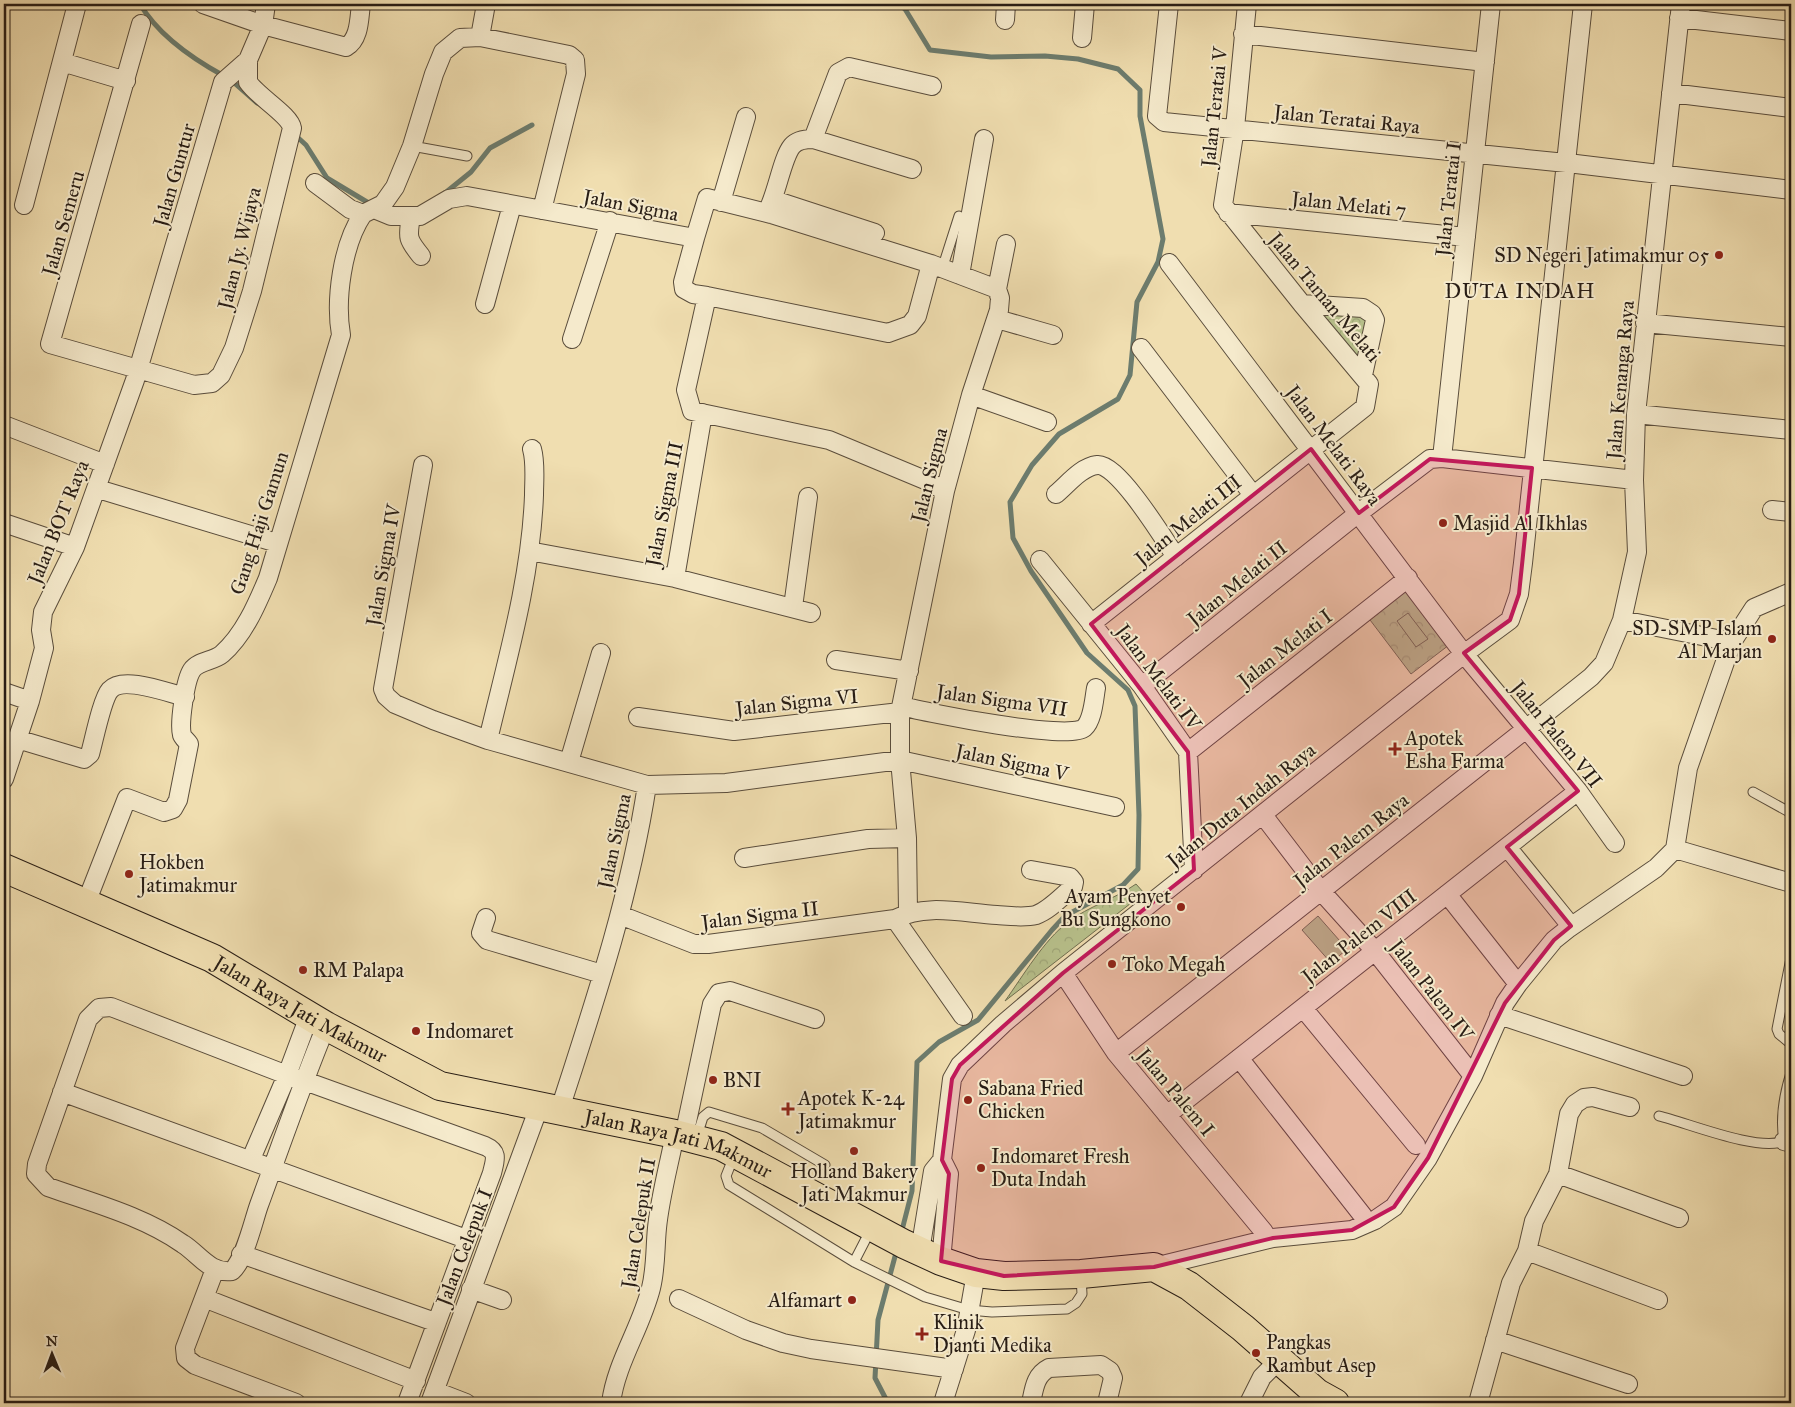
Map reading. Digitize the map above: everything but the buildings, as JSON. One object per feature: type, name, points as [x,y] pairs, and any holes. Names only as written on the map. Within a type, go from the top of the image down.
[{"type":"main road","name":"Jalan Raya Jati Makmur","points":[[4,868],[212,958],[318,1021],[440,1086],[685,1136],[736,1153],[904,1243],[976,1273],[1004,1276],[1081,1274],[1154,1267]]},
{"type":"main road","points":[[1154,1267],[1189,1286],[1280,1359],[1317,1393],[1335,1403]]},
{"type":"street","points":[[24,205],[77,4]]},
{"type":"street","points":[[203,4],[263,25],[346,47],[351,44],[356,35],[361,4]]},
{"type":"street","name":"Jalan Guntur","points":[[139,369],[227,78],[248,60],[263,25],[266,4]]},
{"type":"street","points":[[486,4],[480,37],[570,55],[575,60],[577,66],[542,210]]},
{"type":"street","points":[[1082,38],[1086,4]]},
{"type":"street","name":"Jalan Teratai Raya","points":[[1169,4],[1157,116],[1164,122],[1565,163],[1791,190]]},
{"type":"street","name":"Jalan Teratai V","points":[[1228,213],[1223,205],[1234,128],[1247,4]]},
{"type":"street","name":"Jalan Teratai I","points":[[1442,458],[1491,4]]},
{"type":"street","name":"Jalan Duta Indah Raya","points":[[904,1243],[933,1172],[942,1160],[952,1079],[960,1065],[1003,1024],[1063,973],[1464,654],[1510,620],[1519,594],[1583,4]]},
{"type":"street","points":[[1680,11],[1791,31]]},
{"type":"street","name":"Jalan Kenanga Raya","points":[[1364,509],[1430,459],[1442,458],[1634,480],[1636,414],[1680,11]]},
{"type":"street","name":"Jalan Semeru","points":[[139,369],[50,344],[141,24]]},
{"type":"street","points":[[1243,34],[1485,62]]},
{"type":"street","name":"Gang Haji Gamun","points":[[86,903],[127,798],[164,812],[173,809],[178,800],[189,744],[182,736],[181,723],[188,678],[193,668],[221,655],[236,638],[256,606],[268,578],[341,335],[337,313],[340,287],[348,247],[357,224],[368,212],[389,197],[412,146],[434,74],[443,52],[460,38],[480,37]]},
{"type":"street","name":"Jalan Jy. Wijaya","points":[[139,369],[194,385],[212,383],[221,375],[234,348],[252,291],[276,188],[292,134],[290,120],[269,104],[248,82],[248,60]]},
{"type":"street","points":[[62,62],[126,81]]},
{"type":"street","points":[[813,138],[838,73],[844,68],[849,67],[932,86]]},
{"type":"street","points":[[1671,93],[1791,108]]},
{"type":"street","points":[[746,118],[721,202],[772,207],[875,233]]},
{"type":"street","points":[[772,207],[791,147],[801,140],[813,138],[912,169]]},
{"type":"street","points":[[695,238],[683,282],[684,289],[694,294],[888,333],[910,325],[946,270],[984,139]]},
{"type":"street","name":"Jalan Sigma","points":[[315,183],[350,209],[391,216],[411,217],[425,214],[449,198],[467,196],[695,238],[707,198],[721,202]]},
{"type":"street","points":[[485,304],[512,205]]},
{"type":"street","points":[[772,207],[996,289]]},
{"type":"street","name":"Jalan Melati 7","points":[[1228,213],[1466,237]]},
{"type":"street","name":"Jalan Taman Melati","points":[[1228,213],[1369,384],[1364,407],[1311,449]]},
{"type":"street","points":[[411,217],[408,235],[410,242],[421,256]]},
{"type":"street","points":[[572,339],[610,221]]},
{"type":"street","name":"Jalan Sigma","points":[[549,1109],[602,974],[620,915],[638,841],[647,785],[726,783],[900,760],[901,709],[945,491],[971,395],[997,319],[1000,298],[996,289],[1006,244]]},
{"type":"street","name":"Jalan Melati Raya","points":[[1169,263],[1311,449],[1364,509],[1408,578],[1464,654]]},
{"type":"street","points":[[707,296],[686,390],[692,410],[829,440],[925,480],[945,491]]},
{"type":"street","points":[[1302,304],[1363,308],[1372,314],[1375,320],[1363,376]]},
{"type":"street","points":[[997,319],[1054,335]]},
{"type":"street","points":[[1645,323],[1791,337]]},
{"type":"street","points":[[1141,348],[1253,495]]},
{"type":"street","name":"Jalan BOT Raya","points":[[4,779],[30,701],[44,648],[41,630],[43,612],[75,547],[98,489],[139,369]]},
{"type":"street","points":[[971,395],[1047,422]]},
{"type":"street","name":"Jalan Sigma III","points":[[530,552],[675,578],[702,413]]},
{"type":"street","points":[[1636,414],[1791,430]]},
{"type":"street","points":[[4,426],[105,464]]},
{"type":"street","points":[[488,740],[530,552],[534,482],[534,457],[532,449]]},
{"type":"street","name":"Jalan Melati III","points":[[1091,624],[1311,449]]},
{"type":"street","name":"Jalan Sigma IV","points":[[423,465],[385,673],[383,688],[386,696],[395,704],[488,740],[647,785]]},
{"type":"street","points":[[1056,494],[1083,470],[1096,465],[1103,465],[1119,477],[1176,557]]},
{"type":"street","name":"Jalan Palem Raya","points":[[1116,1053],[1591,677],[1604,662],[1622,620],[1637,552],[1634,480]]},
{"type":"street","points":[[98,489],[277,543]]},
{"type":"street","points":[[793,607],[808,497]]},
{"type":"street","name":"Jalan Melati II","points":[[1142,686],[1364,509]]},
{"type":"street","points":[[1772,510],[1791,512]]},
{"type":"street","points":[[4,523],[75,547]]},
{"type":"street","name":"Jalan Melati IV","points":[[1040,560],[1142,686],[1188,752],[1194,870]]},
{"type":"street","points":[[675,578],[811,613]]},
{"type":"street","name":"Jalan Melati I","points":[[1188,752],[1408,578]]},
{"type":"street","points":[[1154,1267],[1273,1238],[1352,1230],[1375,1220],[1394,1207],[1415,1179],[1473,1076],[1518,984],[1554,940],[1571,926],[1656,868],[1675,849],[1688,768],[1732,642],[1754,608],[1791,592]]},
{"type":"street","points":[[1622,620],[1732,642]]},
{"type":"street","points":[[569,762],[601,653]]},
{"type":"street","name":"Jalan Palem VII","points":[[1464,654],[1578,791],[1616,843]]},
{"type":"street","points":[[836,660],[909,671]]},
{"type":"street","points":[[17,739],[84,759],[90,754],[106,697],[113,687],[120,684],[135,684],[185,697]]},
{"type":"street","name":"Jalan Sigma VII","points":[[901,709],[1033,730],[1074,732],[1084,729],[1088,723],[1096,688]]},
{"type":"street","points":[[4,692],[30,701]]},
{"type":"street","name":"Jalan Sigma VI","points":[[638,717],[734,731],[901,709]]},
{"type":"street","points":[[900,760],[907,838],[901,916],[959,1010]]},
{"type":"street","name":"Jalan Sigma V","points":[[900,760],[1115,807]]},
{"type":"street","name":"Jalan Palem VIII","points":[[1167,1114],[1578,791]]},
{"type":"street","name":"Jalan Palem IV","points":[[1263,815],[1321,891],[1375,951],[1473,1076]]},
{"type":"street","points":[[744,858],[868,839],[907,838]]},
{"type":"street","points":[[1507,847],[1571,926]]},
{"type":"street","points":[[1675,849],[1791,884]]},
{"type":"street","name":"Jalan Sigma II","points":[[620,915],[694,944],[708,944],[901,916],[924,909],[1014,917],[1036,915],[1047,909],[1073,887],[1074,882],[1070,878],[1031,870]]},
{"type":"street","points":[[1447,894],[1518,984]]},
{"type":"street","points":[[486,918],[481,933],[487,940],[602,974]]},
{"type":"street","name":"Jalan Palem I","points":[[1063,973],[1116,1053],[1264,1232]]},
{"type":"street","name":"Jalan Celepuk II","points":[[611,1403],[618,1373],[651,1290],[656,1258],[657,1227],[685,1136],[712,1004],[719,993],[730,991],[815,1019]]},
{"type":"street","points":[[318,1021],[305,1081],[241,1254],[232,1271],[224,1272],[215,1269],[195,1256],[186,1245],[154,1226],[48,1187],[36,1174],[37,1164],[88,1019],[99,1008],[111,1007],[288,1075],[305,1081],[493,1150],[496,1156],[492,1173],[435,1322],[416,1381],[406,1403]]},
{"type":"street","points":[[1303,1008],[1416,1145]]},
{"type":"street","points":[[1504,1016],[1683,1076]]},
{"type":"street","points":[[251,1160],[288,1075],[318,1021]]},
{"type":"street","points":[[1239,1058],[1363,1216]]},
{"type":"street","points":[[62,1092],[466,1239]]},
{"type":"street","points":[[1478,1403],[1511,1283],[1527,1251],[1534,1221],[1558,1174],[1569,1114],[1575,1104],[1584,1098],[1593,1096],[1630,1107]]},
{"type":"street","name":"Jalan Celepuk I","points":[[432,1397],[471,1289],[549,1109]]},
{"type":"street","points":[[1558,1174],[1678,1218]]},
{"type":"street","points":[[1527,1251],[1658,1300]]},
{"type":"street","points":[[241,1254],[435,1322]]},
{"type":"street","points":[[215,1269],[185,1348],[186,1358],[196,1365],[271,1399],[296,1403]]},
{"type":"street","points":[[943,1403],[966,1330],[976,1273]]},
{"type":"street","points":[[471,1289],[502,1300]]},
{"type":"street","points":[[204,1298],[416,1381]]},
{"type":"street","points":[[679,1299],[746,1330],[783,1343],[954,1369]]},
{"type":"street","points":[[1495,1340],[1628,1384]]},
{"type":"street","points":[[1249,1403],[1262,1378],[1280,1359]]},
{"type":"street","points":[[1031,1403],[1037,1378],[1049,1368],[1101,1365],[1110,1371],[1113,1378],[1107,1403]]},
{"type":"street","points":[[432,1397],[466,1403]]},
{"type":"lane","points":[[412,146],[467,156]]},
{"type":"lane","points":[[946,270],[944,263],[959,216]]},
{"type":"lane","points":[[1753,792],[1791,813]]},
{"type":"lane","points":[[1791,958],[1777,1029],[1779,1034],[1791,1044]]},
{"type":"lane","points":[[1659,1116],[1731,1137],[1774,1145],[1787,1142],[1782,1127],[1786,1091],[1791,1073]]},
{"type":"lane","points":[[685,1136],[705,1113],[709,1112],[762,1128],[826,1165]]},
{"type":"lane","points":[[736,1153],[726,1176],[729,1185],[854,1262],[925,1297],[969,1310],[992,1312],[1067,1309],[1076,1304],[1082,1294],[1081,1274]]},
{"type":"lane","points":[[854,1262],[904,1243]]},
{"type":"highlighted area","points":[[1311,449],[1359,513],[1430,459],[1532,468],[1519,594],[1510,620],[1464,653],[1578,791],[1507,847],[1571,926],[1554,940],[1505,1003],[1428,1158],[1394,1207],[1352,1230],[1273,1238],[1154,1267],[1004,1276],[941,1261],[949,1174],[942,1160],[952,1079],[960,1065],[1063,973],[1194,870],[1188,752],[1091,624]]},
{"type":"green space","points":[[1312,309],[1369,315],[1362,368]]},
{"type":"green space","points":[[1402,583],[1449,645],[1411,674],[1364,612]]},
{"type":"green space","points":[[1408,613],[1428,639],[1416,647],[1397,621]]},
{"type":"green space","points":[[1136,884],[1144,893],[1005,1001],[1034,959],[1059,930],[1076,916]]},
{"type":"green space","points":[[1318,916],[1347,949],[1331,963],[1302,930]]},
{"type":"waterway","points":[[140,4],[166,36],[200,62],[224,76]]},
{"type":"waterway","points":[[897,4],[905,9],[930,50],[991,57],[1045,56],[1078,59],[1118,69],[1140,90],[1140,116],[1163,239],[1158,262],[1137,302],[1130,375],[1118,399],[1059,434],[1032,465],[1010,502],[1013,538],[1031,571],[1087,653],[1128,690],[1135,706],[1139,815],[1138,869],[1123,885],[1065,916],[978,1020],[939,1042],[917,1062],[912,1191],[901,1234]]},
{"type":"waterway","points":[[231,80],[257,103]]},
{"type":"waterway","points":[[445,193],[471,172],[490,148],[532,125]]},
{"type":"waterway","points":[[294,134],[306,145],[327,178],[372,205]]},
{"type":"waterway","points":[[888,1403],[875,1378],[878,1320],[897,1249]]},
{"type":"place","name":"SD Negeri Jatimakmur 05","points":[[1719,255]]},
{"type":"place","name":"Masjid Al Ikhlas","points":[[1443,523]]},
{"type":"place","name":"SD-SMP Islam Al Marjan","points":[[1772,639]]},
{"type":"place","name":"Apotek Esha Farma","points":[[1395,749]]},
{"type":"place","name":"Hokben Jatimakmur","points":[[129,874]]},
{"type":"place","name":"Ayam Penyet Bu Sungkono","points":[[1181,907]]},
{"type":"place","name":"Toko Megah","points":[[1112,964]]},
{"type":"place","name":"RM Palapa","points":[[303,970]]},
{"type":"place","name":"Indomaret","points":[[416,1031]]},
{"type":"place","name":"BNI","points":[[713,1080]]},
{"type":"place","name":"Sabana Fried Chicken","points":[[968,1100]]},
{"type":"place","name":"Apotek K-24 Jatimakmur","points":[[788,1109]]},
{"type":"place","name":"Holland Bakery Jati Makmur","points":[[854,1151]]},
{"type":"place","name":"Indomaret Fresh Duta Indah","points":[[981,1168]]},
{"type":"place","name":"Alfamart","points":[[852,1300]]},
{"type":"place","name":"Klinik Djanti Medika","points":[[922,1334]]},
{"type":"place","name":"Pangkas Rambut Asep","points":[[1256,1353]]},
{"type":"district","name":"DUTA INDAH","points":[[1520,291]]}]
